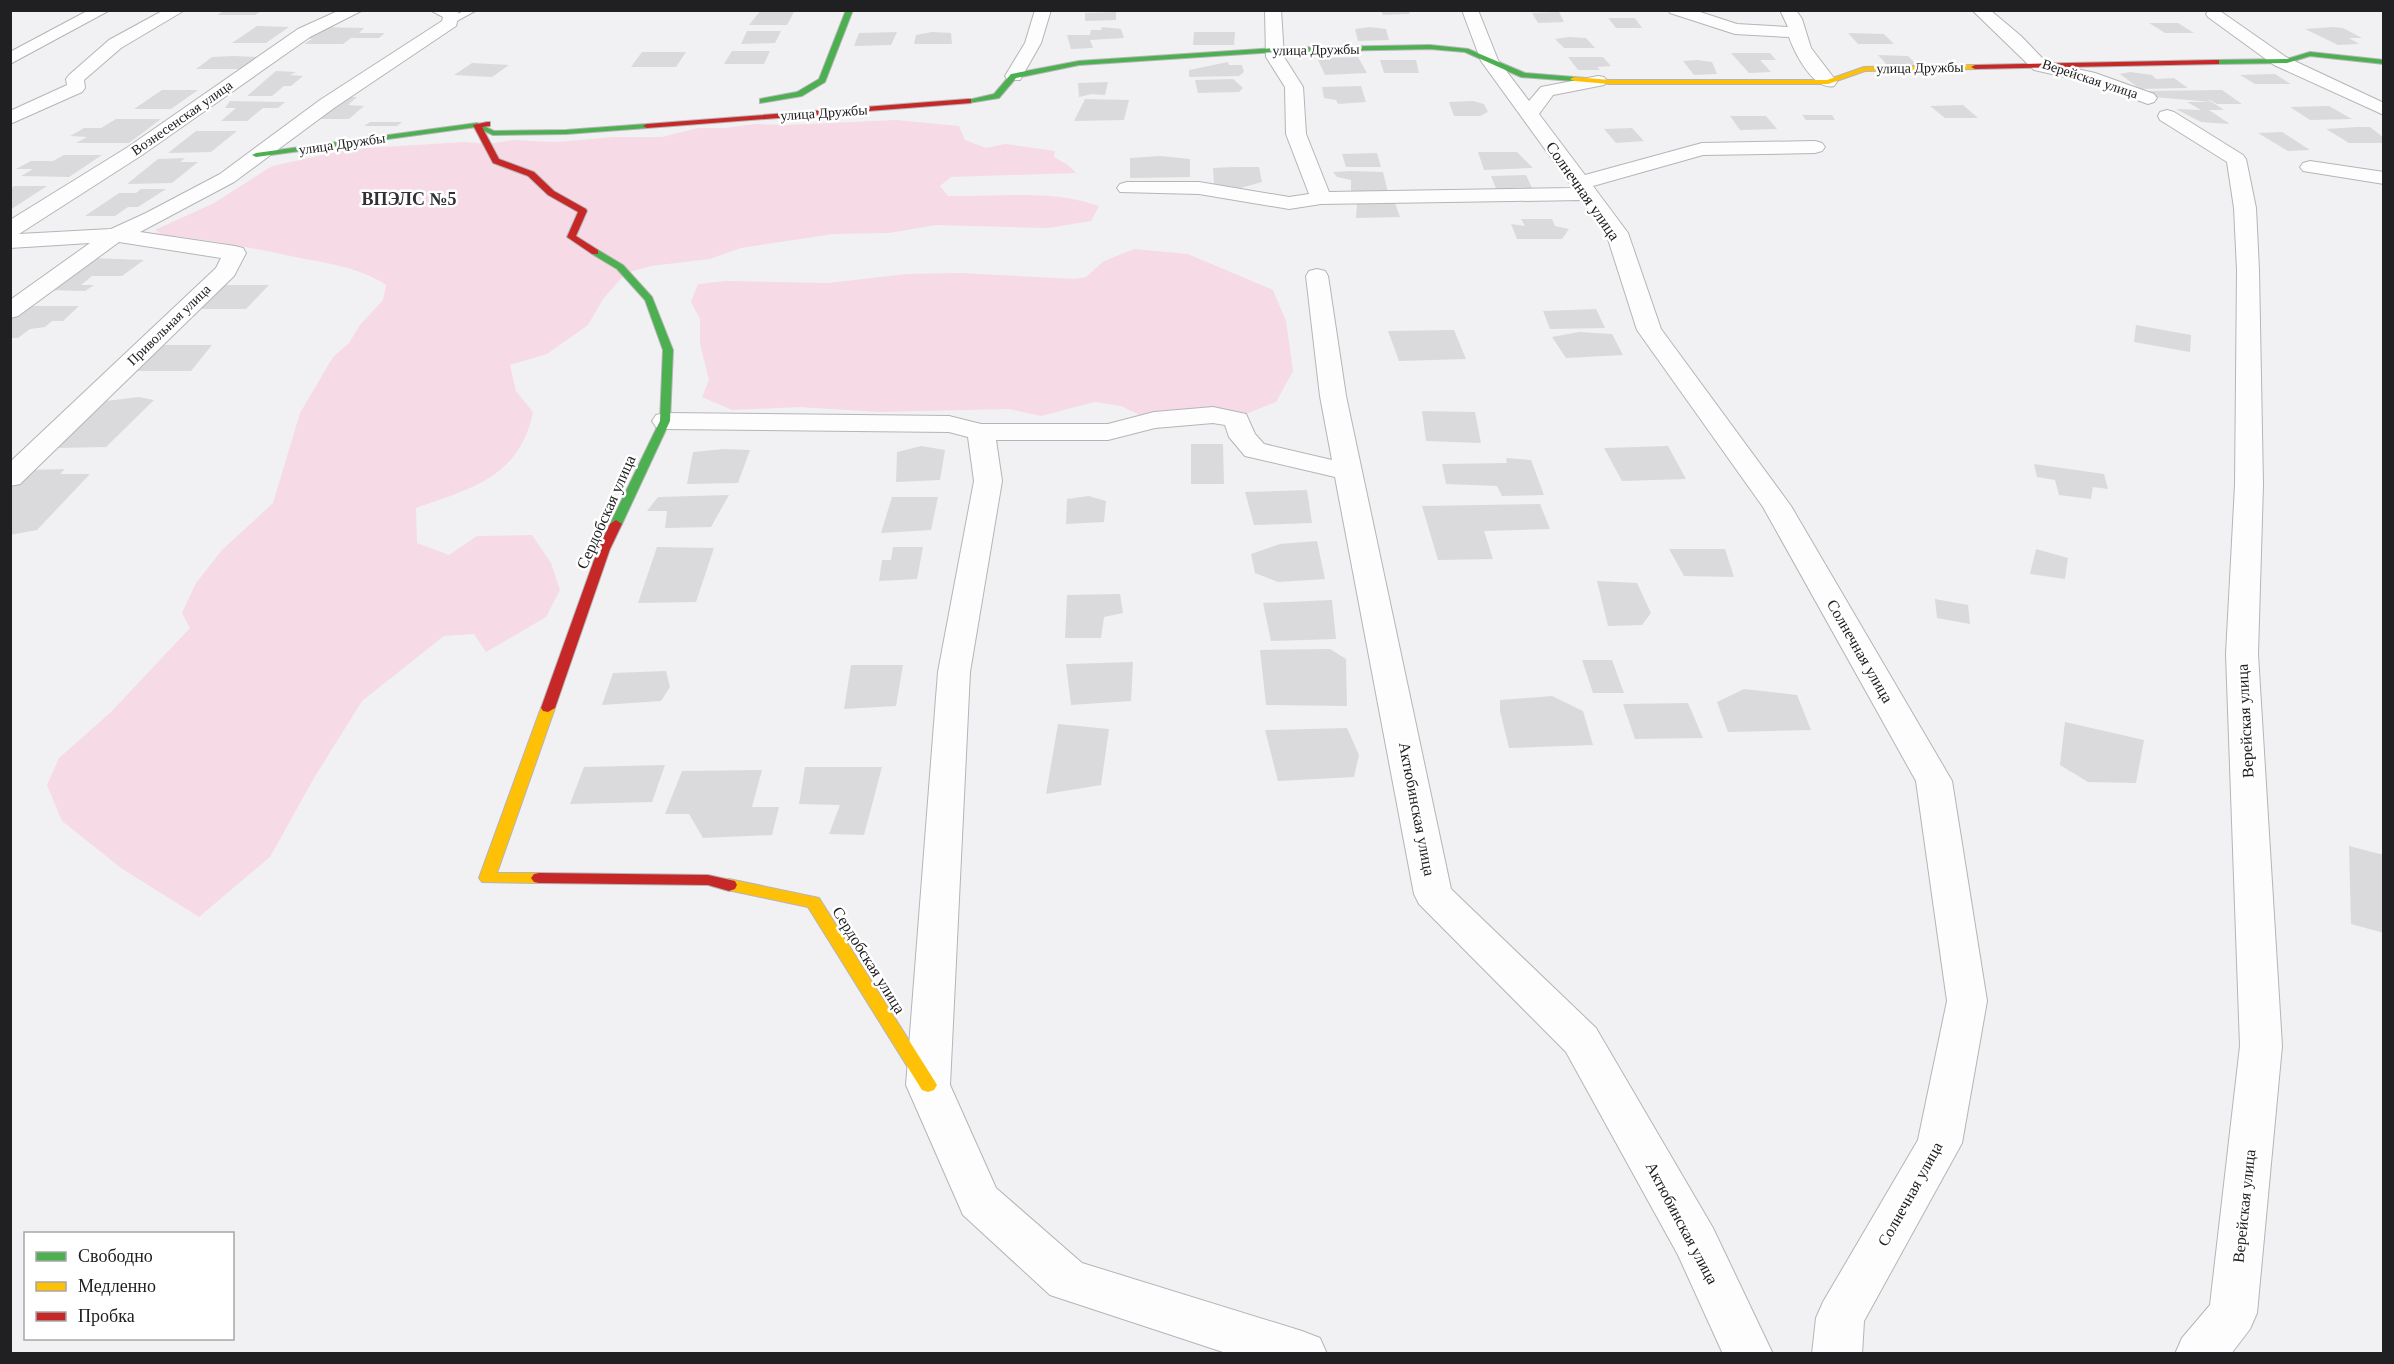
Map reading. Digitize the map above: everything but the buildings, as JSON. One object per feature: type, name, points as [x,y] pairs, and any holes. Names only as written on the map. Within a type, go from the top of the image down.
[{"type":"street","points":[[10,59],[102,10]]},
{"type":"street","points":[[10,118],[76,87],[75,79],[115,44],[177,10]]},
{"type":"street","name":"Вознесенская улица","points":[[10,230],[135,151],[304,33],[355,10]]},
{"type":"street","points":[[477,125],[665,115],[755,103],[799,94],[822,80],[850,10]]},
{"type":"street","points":[[1014,76],[1033,43],[1043,10]]},
{"type":"street","points":[[1272,10],[1275,57],[1294,87],[1296,134],[1321,198]]},
{"type":"street","name":"Солнечная улица","points":[[1470,10],[1490,61],[1617,233],[1649,330],[1777,506],[1934,781],[1967,1001],[1940,1143],[1840,1318],[1837,1353]]},
{"type":"street","points":[[1676,10],[1735,29],[1797,32]]},
{"type":"street","points":[[1788,10],[1794,16],[1798,40],[1809,60],[1828,82]]},
{"type":"street","name":"Верейская улица","points":[[1980,10],[2015,40],[2040,66],[2089,77],[2157,107],[2236,159],[2245,208],[2248,270],[2249,485],[2242,654],[2260,1046],[2233,1313],[2200,1353]]},
{"type":"street","points":[[10,311],[115,235],[154,218],[227,178],[327,104],[442,13]]},
{"type":"street","points":[[2214,14],[2280,61],[2384,110]]},
{"type":"street","name":"улица Дружбы","points":[[256,156],[477,125],[493,133],[566,132],[952,104],[996,96],[1014,76],[1079,63],[1276,50],[1430,47],[1466,50],[1524,75],[1598,81],[1828,82],[1864,69],[2280,61],[2310,54],[2384,62]]},
{"type":"street","points":[[1529,114],[1547,91],[1598,81]]},
{"type":"street","name":"Сердобская улица","points":[[477,125],[496,161],[531,174],[551,193],[582,211],[571,237],[620,267],[649,299],[668,350],[665,421],[604,549],[487,878],[708,880],[813,902],[928,1085]]},
{"type":"street","points":[[1127,188],[1199,188],[1289,203],[1321,198],[1372,199],[1583,189],[1702,149],[1815,147]]},
{"type":"street","points":[[2310,166],[2384,178]]},
{"type":"street","points":[[10,240],[115,235]]},
{"type":"street","name":"Привольная улица","points":[[10,478],[226,271],[235,253],[115,235]]},
{"type":"street","name":"Актюбинская улица","points":[[1317,276],[1333,396],[1433,894],[1581,1040],[1696,1243],[1748,1353]]},
{"type":"street","points":[[665,421],[949,424],[981,432],[1108,432],[1154,420],[1213,415],[1237,420],[1242,437],[1254,450],[1350,472]]},
{"type":"street","points":[[981,432],[988,481],[954,672],[928,1085],[979,1201],[1067,1280],[1302,1353]]},
{"type":"lane","points":[[442,13],[473,10]]},
{"type":"shaded area","points":[[896,120],[959,126],[965,140],[986,148],[1005,144],[1055,151],[1054,157],[1076,173],[951,177],[940,186],[948,196],[1062,197],[1099,206],[1091,221],[1048,228],[936,225],[889,233],[833,234],[741,248],[710,259],[651,266],[626,273],[603,299],[588,325],[547,354],[510,365],[516,391],[533,412],[517,452],[505,466],[474,486],[416,508],[417,543],[449,555],[477,536],[532,535],[551,563],[560,590],[546,617],[486,652],[474,634],[444,636],[362,701],[314,778],[270,857],[199,917],[121,868],[62,821],[47,785],[59,758],[110,713],[190,628],[182,613],[196,583],[222,550],[273,503],[300,413],[333,357],[349,343],[360,325],[383,300],[386,285],[364,273],[340,266],[227,244],[163,235],[155,230],[214,203],[272,166],[351,149],[464,142],[487,144],[513,140],[555,142],[614,137],[662,137],[698,128]]},
{"type":"shaded area","points":[[1134,249],[1188,254],[1273,290],[1286,321],[1293,371],[1276,402],[1226,422],[1140,415],[1121,406],[1095,402],[1041,416],[1009,409],[879,412],[799,407],[732,410],[702,397],[709,380],[700,344],[700,319],[691,302],[698,284],[726,281],[828,283],[907,274],[961,273],[1075,279],[1086,277],[1104,261]]},
{"type":"traffic: fast","points":[[763,101],[799,94],[822,80],[850,10]]},
{"type":"traffic: fast","points":[[968,101],[996,96],[1014,76],[1079,63],[1276,50],[1430,47],[1466,50],[1524,75],[1574,79]]},
{"type":"traffic: fast","points":[[2216,62],[2287,61],[2310,54],[2384,62]]},
{"type":"traffic: fast","points":[[256,155],[477,125],[493,133],[566,132],[647,126]]},
{"type":"traffic: fast","points":[[595,252],[620,267],[649,299],[668,350],[665,421],[616,524]]},
{"type":"traffic: slow","points":[[1574,79],[1610,82],[1828,82],[1864,69],[1975,67]]},
{"type":"traffic: slow","points":[[539,878],[487,878],[548,708]]},
{"type":"traffic: slow","points":[[729,885],[813,902],[928,1085]]},
{"type":"traffic: jam","points":[[1975,67],[2216,62]]},
{"type":"traffic: jam","points":[[647,126],[968,101]]},
{"type":"traffic: jam","points":[[487,124],[477,125],[496,161],[531,174],[551,193],[583,211],[571,237],[595,252]]},
{"type":"traffic: jam","points":[[548,708],[604,549],[616,524]]},
{"type":"traffic: jam","points":[[539,878],[708,880],[729,885]]},
{"type":"district","name":"ВПЭЛС №5","points":[[409,199]]}]
